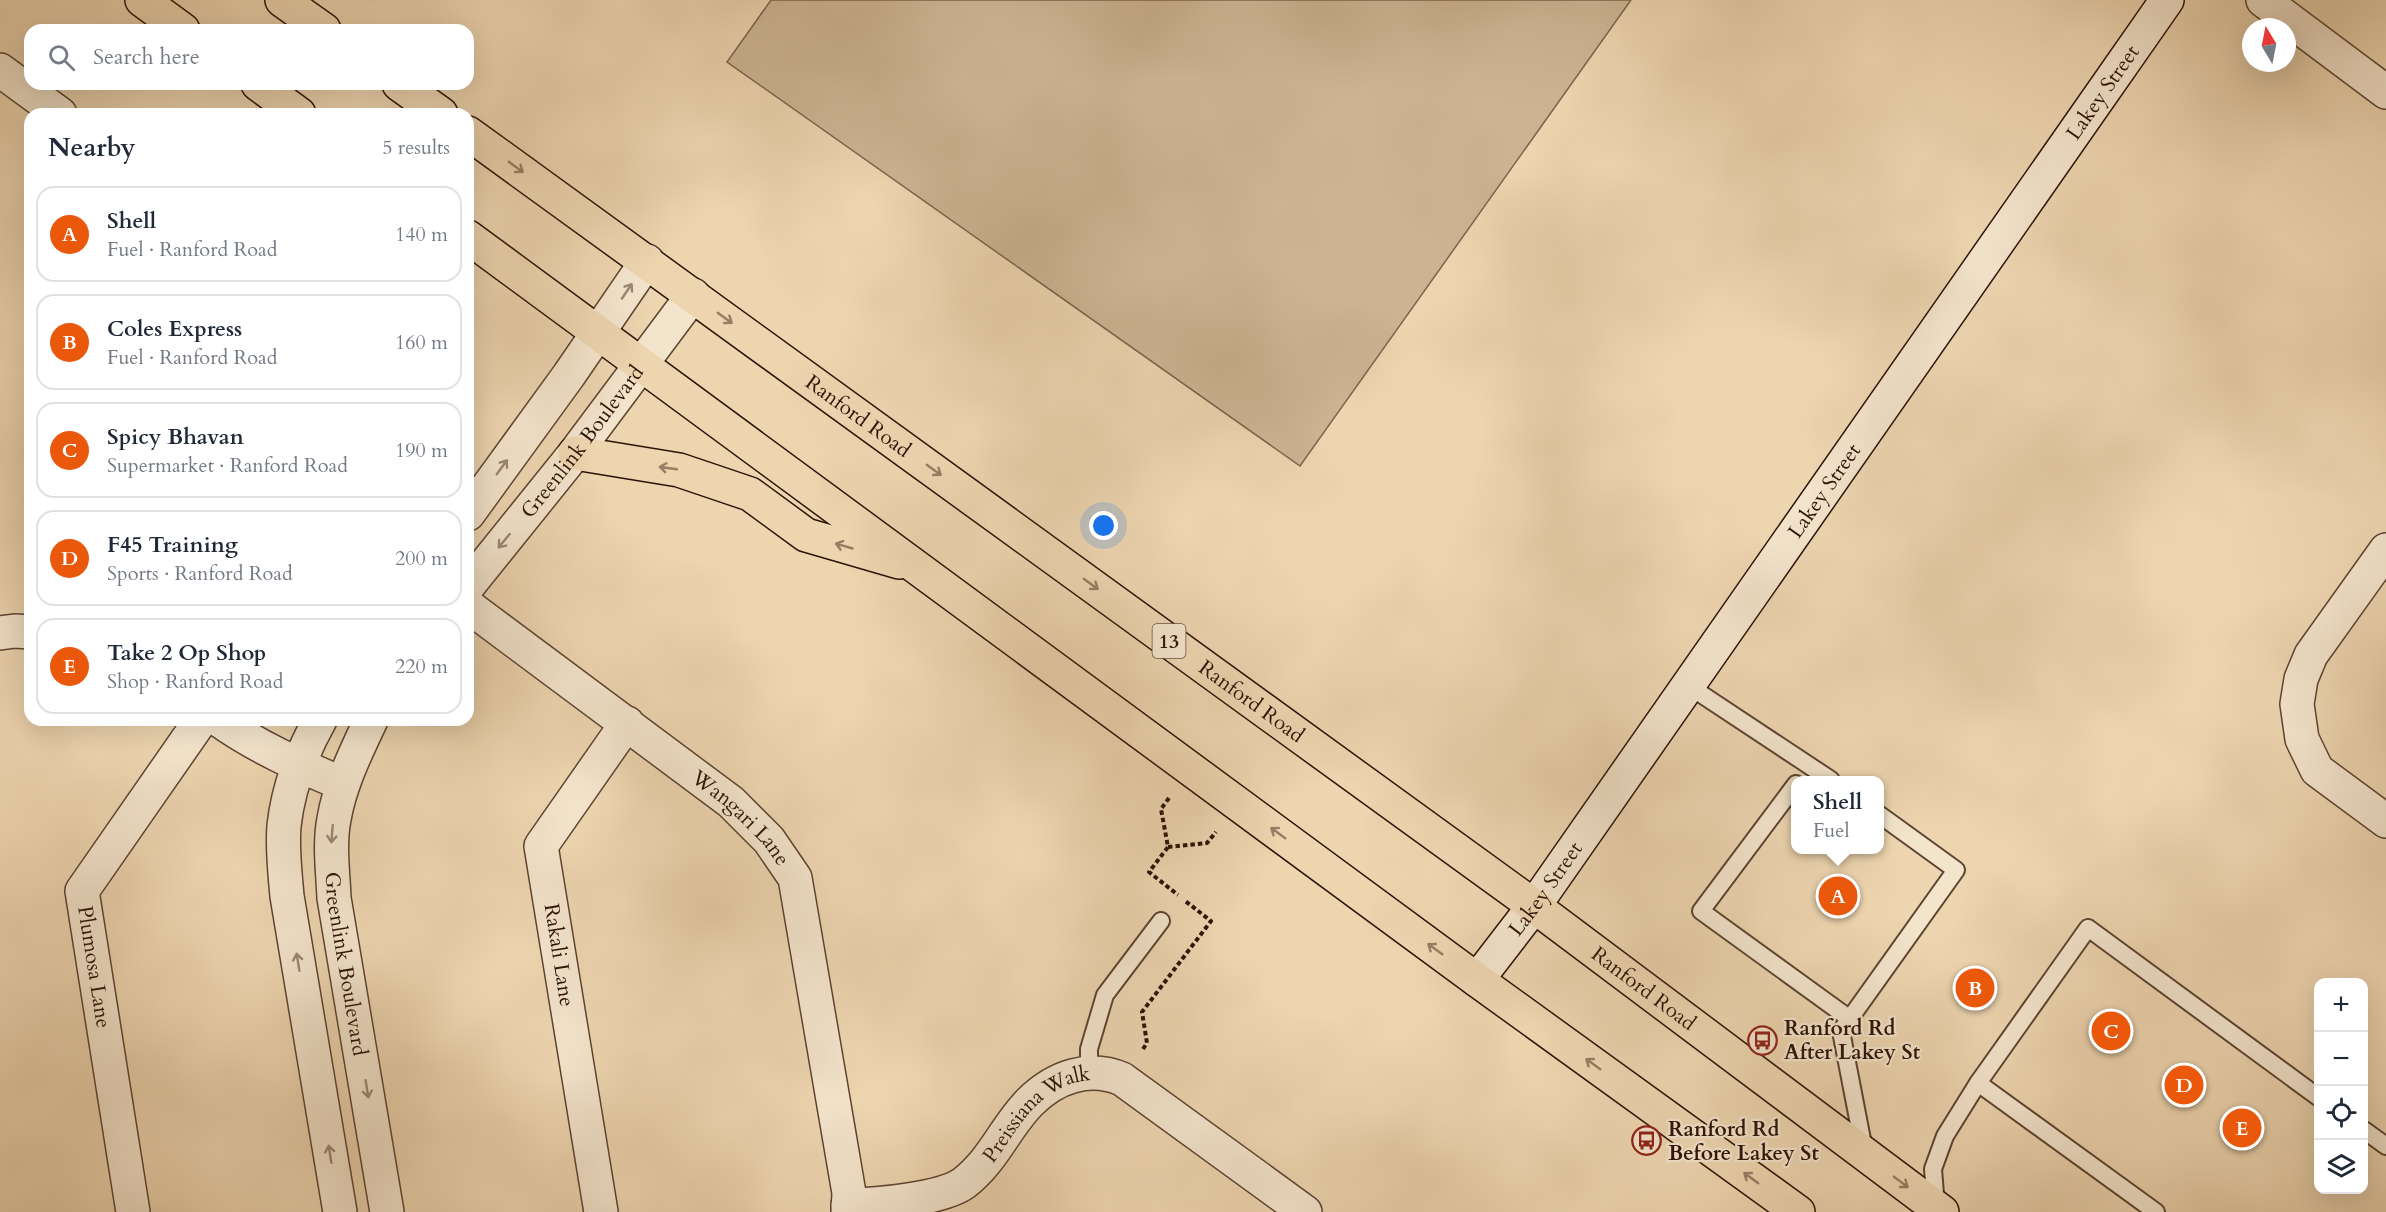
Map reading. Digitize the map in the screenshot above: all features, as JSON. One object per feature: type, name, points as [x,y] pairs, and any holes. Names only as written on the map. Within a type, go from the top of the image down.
[{"type":"main road","points":[[142,0],[175,24]]},
{"type":"main road","points":[[282,0],[316,24]]},
{"type":"main road","points":[[266,90],[291,108]]},
{"type":"main road","points":[[407,90],[433,108]]},
{"type":"main road","name":"Ranford Road","points":[[474,137],[1534,906],[1939,1210]]},
{"type":"main road","points":[[474,241],[1477,980],[1798,1212]]},
{"type":"main road","points":[[575,453],[679,470],[750,494],[806,535],[920,569]]},
{"type":"street","name":"Lakey Street","points":[[1477,980],[1534,906],[1689,686],[2167,0]]},
{"type":"street","points":[[2263,0],[2386,92]]},
{"type":"street","points":[[0,70],[24,88]]},
{"type":"street","points":[[27,90],[52,108]]},
{"type":"street","points":[[474,506],[647,261]]},
{"type":"street","name":"Greenlink Boulevard","points":[[474,579],[575,453],[693,295]]},
{"type":"street","points":[[2386,550],[2311,655],[2301,679],[2297,704],[2302,739],[2317,770],[2386,821]]},
{"type":"street","name":"Wangari Lane","points":[[474,610],[730,802],[769,840],[795,878],[849,1193],[848,1208]]},
{"type":"street","points":[[0,633],[24,632]]},
{"type":"street","name":"Rakali Lane","points":[[601,1212],[541,846],[627,723]]},
{"type":"street","name":"Plumosa Lane","points":[[133,1212],[82,891],[197,726]]},
{"type":"street","points":[[228,726],[298,766],[343,784]]},
{"type":"street","points":[[317,726],[298,766],[284,826],[287,896],[340,1212]]},
{"type":"street","name":"Greenlink Boulevard","points":[[368,726],[343,784],[334,820],[332,840],[334,898],[387,1212]]},
{"type":"street","name":"Preissiana Walk","points":[[848,1208],[929,1196],[962,1184],[987,1162],[1030,1102],[1058,1080],[1089,1072],[1122,1079],[1305,1212]]},
{"type":"lane","points":[[1689,686],[1825,776]]},
{"type":"lane","points":[[1802,776],[1810,765]]},
{"type":"lane","points":[[1791,790],[1701,911],[1850,1019]]},
{"type":"lane","points":[[1865,1156],[1841,1031],[1956,870],[1884,818]]},
{"type":"lane","points":[[1089,1072],[1089,1049],[1105,995],[1161,921]]},
{"type":"lane","points":[[1939,1210],[1933,1169],[1945,1136],[1977,1083],[2088,928],[2314,1093]]},
{"type":"lane","points":[[1977,1083],[2156,1212]]},
{"type":"lane","points":[[2368,1133],[2386,1146]]},
{"type":"path","points":[[1168,847],[1207,843],[1216,832]]},
{"type":"shaded area","points":[[771,0],[1631,0],[1300,466],[727,62]]},
{"type":"place","name":"Shell","points":[[1838,896]]},
{"type":"place","name":"Coles Express","points":[[1975,988]]},
{"type":"place","name":"Spicy Bhavan","points":[[2111,1031]]},
{"type":"place","name":"Ranford Rd After Lakey St","points":[[1763,1040]]},
{"type":"place","name":"F45 Training","points":[[2184,1085]]},
{"type":"place","name":"Take 2 Op Shop","points":[[2242,1128]]},
{"type":"place","name":"Ranford Rd Before Lakey St","points":[[1647,1141]]}]
